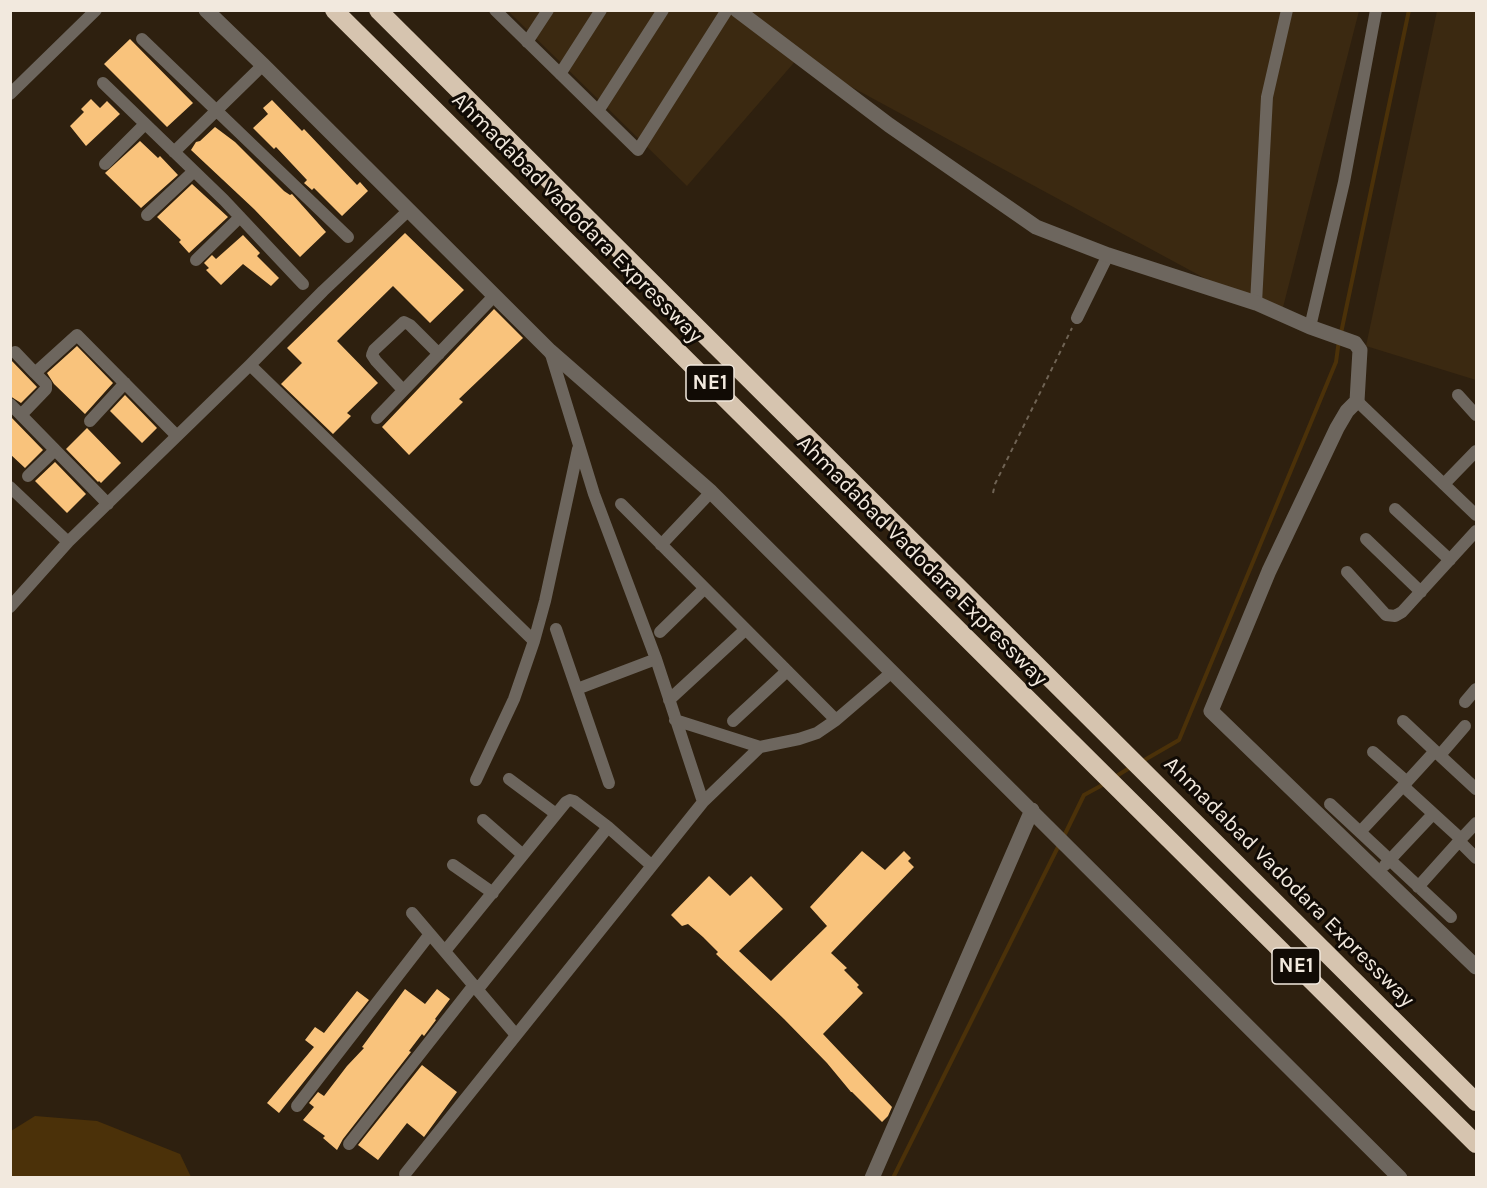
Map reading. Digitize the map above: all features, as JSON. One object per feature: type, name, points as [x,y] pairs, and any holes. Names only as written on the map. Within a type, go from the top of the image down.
[{"type":"highway","name":"Ahmadabad Vadodara Expressway","points":[[334,10],[1476,1144]]},
{"type":"highway","name":"Ahmadabad Vadodara Expressway","points":[[378,10],[1476,1102]]},
{"type":"street","points":[[10,94],[96,10]]},
{"type":"street","points":[[206,10],[550,351],[711,492],[1400,1178]]},
{"type":"street","points":[[527,42],[548,10]]},
{"type":"street","points":[[561,74],[601,10]]},
{"type":"street","points":[[598,111],[663,10]]},
{"type":"street","points":[[496,11],[638,150],[727,10]]},
{"type":"street","points":[[737,10],[889,125],[1023,219],[1052,234],[1108,255],[1256,303],[1315,329],[1352,341],[1360,350],[1357,401],[1347,411],[1337,428],[1274,561],[1211,711],[1476,968]]},
{"type":"street","points":[[1256,303],[1267,97],[1287,10]]},
{"type":"street","points":[[1315,329],[1376,10]]},
{"type":"street","points":[[142,39],[348,237]]},
{"type":"street","points":[[174,152],[263,65]]},
{"type":"street","points":[[103,84],[194,171],[303,284]]},
{"type":"street","points":[[105,164],[145,124]]},
{"type":"street","points":[[147,215],[194,171]]},
{"type":"street","points":[[11,606],[68,542],[323,291],[409,210]]},
{"type":"street","points":[[195,261],[240,217]]},
{"type":"street","points":[[1077,318],[1108,255]]},
{"type":"street","points":[[377,418],[495,295]]},
{"type":"street","points":[[403,390],[376,361],[372,355],[374,350],[404,322],[410,325],[439,354]]},
{"type":"street","points":[[36,373],[76,335],[177,436]]},
{"type":"street","points":[[550,351],[594,494],[656,659],[703,802]]},
{"type":"street","points":[[15,352],[46,384],[46,389],[21,415]]},
{"type":"street","points":[[250,365],[534,641]]},
{"type":"street","points":[[90,421],[125,383]]},
{"type":"street","points":[[1458,396],[1476,415]]},
{"type":"street","points":[[1357,401],[1476,515]]},
{"type":"street","points":[[10,404],[108,504]]},
{"type":"street","points":[[476,780],[514,699],[534,641],[579,448]]},
{"type":"street","points":[[28,476],[55,450]]},
{"type":"street","points":[[1444,484],[1476,450]]},
{"type":"street","points":[[10,488],[68,542]]},
{"type":"street","points":[[661,545],[711,492]]},
{"type":"street","points":[[621,504],[836,720]]},
{"type":"street","points":[[1395,509],[1450,560]]},
{"type":"street","points":[[1347,572],[1386,615],[1395,616],[1402,612],[1476,531]]},
{"type":"street","points":[[1365,539],[1421,592]]},
{"type":"street","points":[[660,632],[704,589]]},
{"type":"street","points":[[556,629],[609,783]]},
{"type":"street","points":[[669,700],[745,630]]},
{"type":"street","points":[[577,689],[656,659]]},
{"type":"street","points":[[733,721],[787,671]]},
{"type":"street","points":[[675,720],[760,747],[799,739],[817,733],[836,720],[892,672]]},
{"type":"street","points":[[1465,702],[1476,689]]},
{"type":"street","points":[[1403,721],[1476,789]]},
{"type":"street","points":[[1360,832],[1405,784],[1466,726]]},
{"type":"street","points":[[405,1174],[703,802],[760,747]]},
{"type":"street","points":[[1373,752],[1476,858]]},
{"type":"street","points":[[509,779],[556,814]]},
{"type":"street","points":[[445,951],[556,814],[570,800],[608,827],[651,865]]},
{"type":"street","points":[[1330,804],[1451,917]]},
{"type":"street","points":[[872,1178],[1032,810]]},
{"type":"street","points":[[1378,872],[1433,814]]},
{"type":"street","points":[[483,820],[524,855]]},
{"type":"street","points":[[1418,887],[1476,822]]},
{"type":"street","points":[[349,1144],[608,827]]},
{"type":"street","points":[[453,865],[493,893]]},
{"type":"street","points":[[412,913],[516,1035]]},
{"type":"street","points":[[297,1106],[430,934]]},
{"type":"path","points":[[993,493],[995,484],[1077,318]]},
{"type":"shaded area","points":[[508,11],[1359,11],[1280,319],[798,58],[687,186]]},
{"type":"shaded area","points":[[1437,11],[1476,11],[1476,380],[1366,346]]},
{"type":"shaded area","points":[[35,1116],[97,1121],[180,1154],[191,1177],[11,1177],[11,1131]]},
{"type":"building","points":[[130,39],[193,103],[167,127],[104,64]]},
{"type":"building","points":[[91,99],[100,108],[107,101],[120,114],[86,146],[70,126],[84,112],[81,109]]},
{"type":"building","points":[[272,100],[302,131],[304,129],[357,185],[360,182],[368,191],[342,216],[314,188],[312,190],[304,183],[307,180],[276,147],[274,149],[253,128],[268,114],[263,108]]},
{"type":"building","points":[[215,127],[235,142],[284,191],[292,194],[326,232],[300,257],[254,209],[191,150],[196,142]]},
{"type":"building","points":[[140,141],[158,158],[160,156],[178,175],[141,208],[105,173]]},
{"type":"building","points":[[192,184],[228,217],[189,253],[179,242],[181,240],[157,217]]},
{"type":"building","points":[[405,233],[464,290],[430,323],[393,286],[337,341],[378,383],[347,413],[351,416],[333,434],[281,384],[302,363],[287,348]]},
{"type":"building","points":[[243,235],[260,253],[257,256],[279,278],[271,286],[243,264],[221,285],[206,270],[209,268],[204,263],[212,255],[216,259]]},
{"type":"building","points":[[494,309],[523,338],[459,399],[463,402],[409,455],[382,427]]},
{"type":"building","points":[[77,346],[113,383],[85,414],[54,384],[47,373]]},
{"type":"building","points":[[10,359],[37,387],[21,403],[10,396]]},
{"type":"building","points":[[125,395],[157,428],[142,443],[110,411]]},
{"type":"building","points":[[10,416],[43,450],[25,468],[10,454]]},
{"type":"building","points":[[87,428],[121,463],[101,483],[66,449]]},
{"type":"building","points":[[55,462],[86,494],[67,513],[35,481]]},
{"type":"building","points":[[862,851],[885,870],[904,851],[911,858],[908,861],[914,867],[831,953],[847,968],[844,970],[859,985],[857,987],[863,993],[823,1034],[892,1107],[882,1122],[784,1019],[716,954],[718,952],[703,937],[688,924],[682,926],[671,915],[709,876],[730,896],[751,876],[783,909],[739,951],[771,981],[827,926],[810,907]]},
{"type":"building","points":[[405,989],[425,1004],[437,989],[450,999],[337,1150],[323,1138],[325,1136],[303,1120],[314,1107],[309,1103],[318,1092],[324,1096],[364,1048],[362,1047]]},
{"type":"building","points":[[357,991],[369,1000],[279,1113],[267,1103],[314,1047],[305,1040],[315,1027],[324,1033]]},
{"type":"building","points":[[422,1065],[457,1092],[424,1137],[407,1123],[378,1160],[358,1145]]},
{"type":"waterway","points":[[1341,333],[1409,10]]},
{"type":"waterway","points":[[1141,762],[1179,740],[1336,362],[1339,340]]},
{"type":"waterway","points":[[1115,777],[1131,767]]},
{"type":"waterway","points":[[1064,836],[1084,795],[1106,783]]},
{"type":"waterway","points":[[893,1178],[1059,845]]}]
